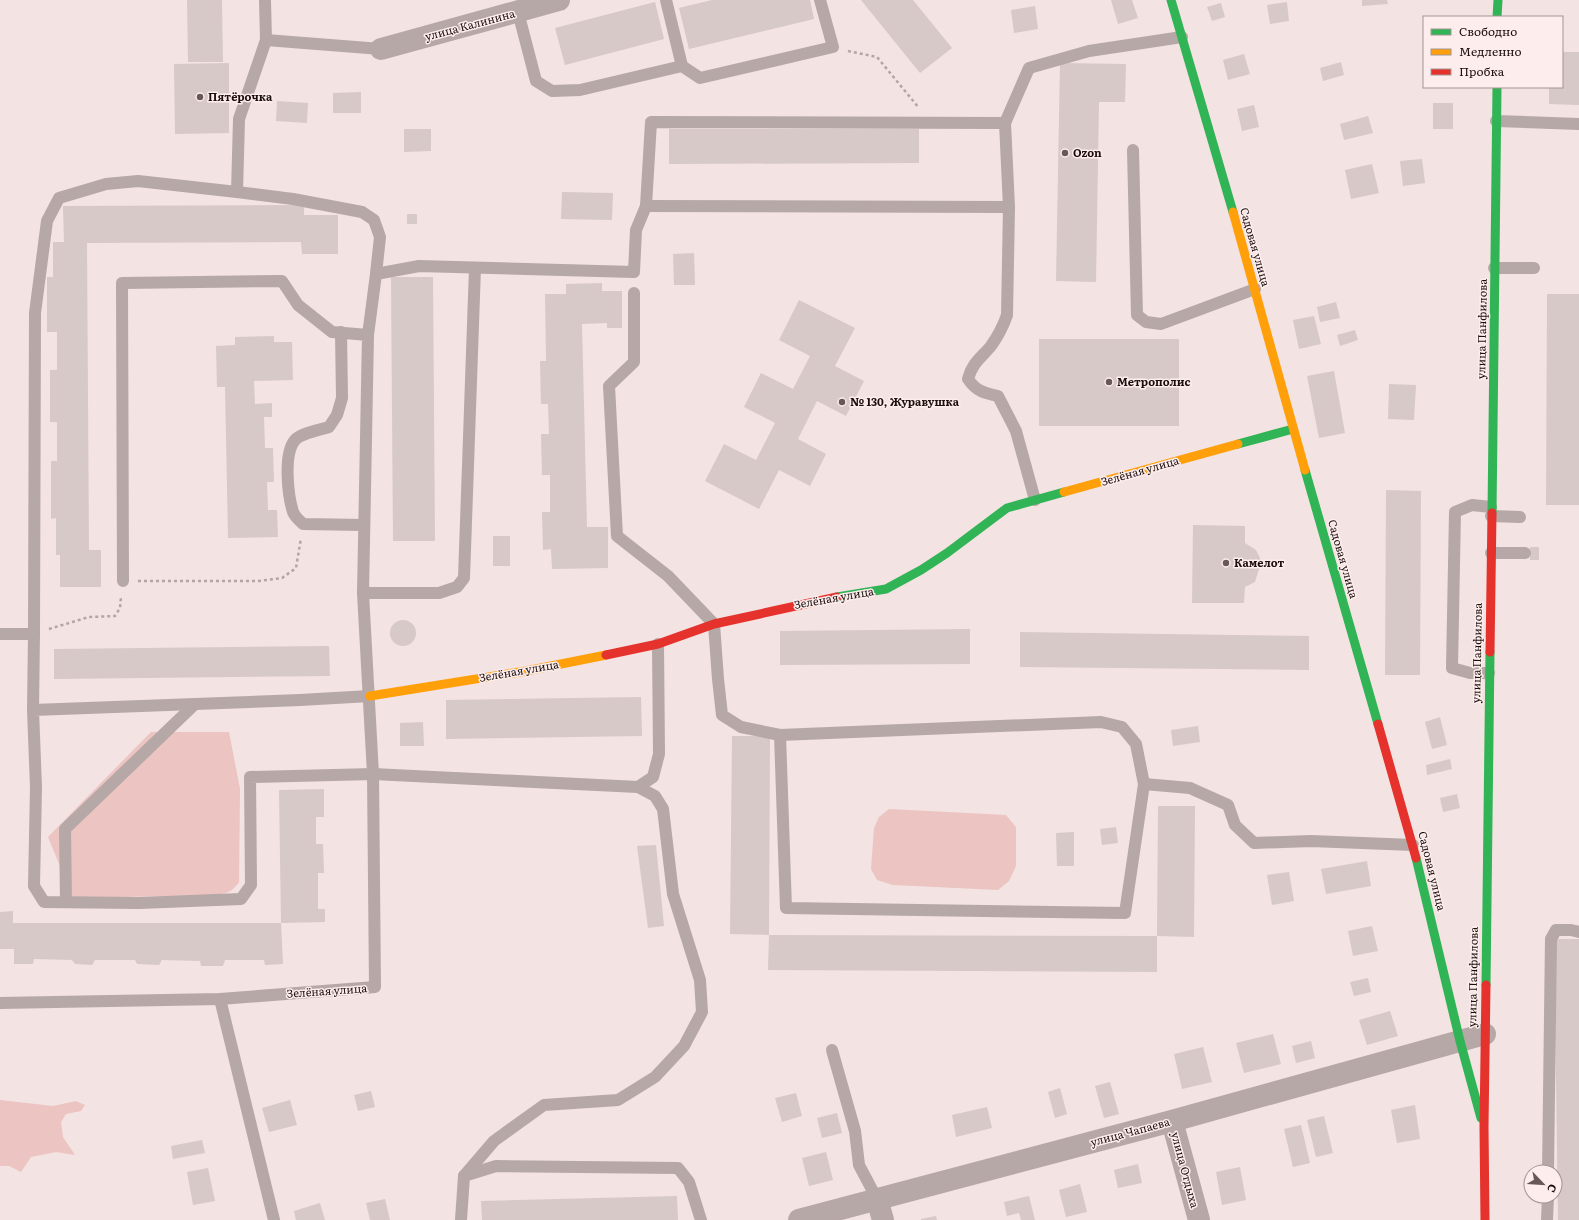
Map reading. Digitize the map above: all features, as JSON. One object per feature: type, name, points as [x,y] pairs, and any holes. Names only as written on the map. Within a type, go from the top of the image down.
[{"type":"street","name":"улица Калинина","points":[[381,50],[559,0]]},
{"type":"street","name":"Садовая улица","points":[[1171,0],[1255,289],[1292,428],[1413,845],[1460,1041],[1484,1126]]},
{"type":"street","points":[[1497,16],[1498,0]]},
{"type":"street","name":"улица Панфилова","points":[[1485,1220],[1484,1126],[1497,88]]},
{"type":"street","name":"Зелёная улица","points":[[370,696],[526,671],[658,644],[714,624],[815,601],[886,589],[921,570],[947,553],[1007,508],[1292,428]]},
{"type":"street","name":"улица Чапаева","points":[[799,1220],[1172,1121],[1485,1034]]},
{"type":"street","name":"улица Отдыха","points":[[1172,1121],[1199,1220]]},
{"type":"street","points":[[877,1199],[883,1220]]},
{"type":"lane","points":[[236,192],[239,119],[266,40],[265,0]]},
{"type":"lane","points":[[666,0],[682,66],[700,78],[833,47],[820,0]]},
{"type":"lane","points":[[518,12],[536,81],[552,91],[580,90],[682,66]]},
{"type":"lane","points":[[1035,500],[1016,431],[998,396],[986,393],[974,387],[968,379],[970,368],[991,345],[1001,331],[1007,315],[1009,207],[1005,123],[1029,68],[1089,51],[1182,37]]},
{"type":"lane","points":[[266,40],[381,50]]},
{"type":"lane","points":[[1496,121],[1579,124]]},
{"type":"lane","points":[[780,735],[786,908],[1125,913],[1144,784],[1136,744],[1122,727],[1101,722],[780,735],[741,727],[722,715],[714,624],[668,576],[617,536],[608,386],[634,362],[634,272],[636,230],[646,206],[651,122],[1005,123]]},
{"type":"lane","points":[[1133,150],[1137,315],[1146,322],[1162,324],[1255,289]]},
{"type":"lane","points":[[33,710],[370,696],[363,593],[368,335],[380,237],[374,220],[362,212],[293,200],[138,181],[106,184],[59,198],[47,221],[35,313],[33,710],[36,787],[34,886],[44,902],[139,903],[242,899],[251,885],[250,777],[373,774],[638,787],[655,796],[663,809],[673,894],[700,980],[702,1012],[684,1046],[655,1078],[618,1100],[544,1105],[494,1141],[464,1176],[461,1220]]},
{"type":"lane","points":[[646,206],[1009,207]]},
{"type":"lane","points":[[376,274],[419,266],[634,272]]},
{"type":"lane","points":[[363,593],[439,593],[457,587],[464,578],[475,268]]},
{"type":"lane","points":[[1494,268],[1534,268]]},
{"type":"lane","points":[[123,581],[122,283],[282,281],[298,305],[332,332],[368,335]]},
{"type":"lane","points":[[341,332],[342,398],[337,415],[329,427],[309,432],[295,440],[288,456],[290,496],[294,514],[303,524],[364,525]]},
{"type":"lane","points":[[1489,673],[1470,673],[1452,668],[1456,512],[1472,505],[1491,511],[1520,516]]},
{"type":"lane","points":[[1491,552],[1525,553]]},
{"type":"lane","points":[[0,634],[34,634]]},
{"type":"lane","points":[[638,787],[653,777],[659,754],[658,644]]},
{"type":"lane","name":"Зелёная улица","points":[[0,1003],[220,1000],[375,988],[373,774],[370,696]]},
{"type":"lane","points":[[66,902],[65,829],[195,704]]},
{"type":"lane","points":[[1144,784],[1190,788],[1228,805],[1235,825],[1254,843],[1312,841],[1413,845]]},
{"type":"lane","points":[[1548,1164],[1551,939],[1556,930],[1571,930],[1579,932]]},
{"type":"lane","points":[[220,1000],[274,1220]]},
{"type":"lane","points":[[832,1050],[855,1131],[859,1165],[877,1199]]},
{"type":"lane","points":[[464,1176],[496,1166],[678,1168],[689,1182],[701,1220]]},
{"type":"lane","points":[[1547,1220],[1548,1204]]},
{"type":"path","points":[[833,47],[877,57],[930,122]]},
{"type":"path","points":[[34,634],[89,617],[115,616],[120,608],[123,581],[259,581],[282,578],[296,568],[303,524]]},
{"type":"shaded area","points":[[151,732],[229,732],[240,789],[239,882],[228,892],[214,895],[73,898],[48,837]]},
{"type":"shaded area","points":[[889,809],[1006,815],[1016,827],[1016,866],[1009,881],[998,890],[893,885],[877,880],[871,869],[874,828],[879,817]]},
{"type":"shaded area","points":[[0,1100],[53,1106],[76,1101],[85,1105],[81,1111],[66,1114],[61,1122],[63,1137],[75,1155],[56,1152],[31,1157],[21,1172],[9,1166],[0,1166]]},
{"type":"building","points":[[187,0],[222,0],[223,62],[188,62]]},
{"type":"building","points":[[712,0],[810,0],[814,19],[689,49],[679,8]]},
{"type":"building","points":[[861,0],[913,0],[952,48],[920,73]]},
{"type":"building","points":[[1111,0],[1132,0],[1138,18],[1118,24]]},
{"type":"building","points":[[1362,0],[1387,0],[1388,4],[1362,6]]},
{"type":"building","points":[[655,2],[664,39],[565,65],[555,28]]},
{"type":"building","points":[[1287,2],[1289,21],[1270,24],[1267,5]]},
{"type":"building","points":[[1221,3],[1225,17],[1212,21],[1207,7]]},
{"type":"building","points":[[1035,6],[1038,29],[1014,33],[1011,10]]},
{"type":"building","points":[[1563,52],[1579,52],[1579,105],[1549,104],[1549,88],[1563,88]]},
{"type":"building","points":[[1244,54],[1250,74],[1228,80],[1223,60]]},
{"type":"building","points":[[1341,62],[1344,75],[1323,81],[1320,68]]},
{"type":"building","points":[[229,63],[229,133],[175,134],[174,64]]},
{"type":"building","points":[[1060,63],[1126,64],[1125,102],[1099,102],[1096,282],[1056,281]]},
{"type":"building","points":[[361,92],[361,113],[333,113],[333,93]]},
{"type":"building","points":[[277,101],[308,103],[307,123],[276,121]]},
{"type":"building","points":[[1433,103],[1453,103],[1453,129],[1433,129]]},
{"type":"building","points":[[1254,105],[1259,127],[1242,131],[1237,109]]},
{"type":"building","points":[[1368,116],[1373,133],[1344,140],[1340,124]]},
{"type":"building","points":[[404,129],[431,129],[431,151],[404,152]]},
{"type":"building","points":[[669,129],[919,129],[919,163],[669,164]]},
{"type":"building","points":[[1422,159],[1425,183],[1403,186],[1400,161]]},
{"type":"building","points":[[1372,164],[1379,193],[1351,199],[1345,170]]},
{"type":"building","points":[[562,192],[613,193],[612,220],[561,219]]},
{"type":"building","points":[[304,205],[304,215],[338,215],[338,254],[302,254],[301,242],[87,243],[89,550],[101,550],[101,587],[60,587],[60,555],[56,555],[56,518],[51,519],[51,461],[57,461],[57,422],[50,422],[50,370],[57,370],[57,332],[47,332],[47,277],[53,277],[53,242],[64,242],[63,206]]},
{"type":"building","points":[[407,214],[417,214],[417,224],[407,224]]},
{"type":"building","points":[[694,253],[695,285],[674,285],[673,254]]},
{"type":"building","points":[[391,277],[433,277],[435,541],[393,541]]},
{"type":"building","points":[[602,283],[602,291],[622,291],[622,328],[607,328],[607,323],[582,324],[587,527],[608,527],[608,568],[552,569],[551,549],[543,550],[542,512],[550,512],[550,475],[542,475],[541,434],[549,434],[548,404],[541,404],[540,361],[546,361],[545,294],[566,294],[566,284]]},
{"type":"building","points":[[1547,294],[1579,294],[1579,505],[1546,505]]},
{"type":"building","points":[[799,300],[855,328],[835,366],[864,381],[846,416],[817,401],[798,439],[826,454],[810,486],[779,470],[759,509],[705,481],[724,444],[756,460],[775,423],[744,407],[761,373],[793,389],[810,356],[779,340]]},
{"type":"building","points":[[1336,302],[1340,318],[1320,322],[1317,307]]},
{"type":"building","points":[[1314,316],[1321,344],[1299,349],[1293,320]]},
{"type":"building","points":[[1355,330],[1358,340],[1340,346],[1337,335]]},
{"type":"building","points":[[274,336],[274,342],[292,342],[293,380],[254,381],[255,404],[272,403],[272,417],[264,417],[265,448],[273,448],[274,482],[267,482],[268,510],[277,510],[278,537],[228,538],[225,387],[217,387],[216,346],[235,345],[235,337]]},
{"type":"building","name":"Метрополис","points":[[1039,339],[1179,339],[1179,426],[1039,426]]},
{"type":"building","points":[[1334,371],[1345,433],[1319,438],[1307,376]]},
{"type":"building","points":[[1389,384],[1416,385],[1414,420],[1388,419]]},
{"type":"building","points":[[1386,490],[1421,491],[1420,675],[1385,675]]},
{"type":"building","name":"Камелот","points":[[1193,525],[1245,526],[1245,543],[1256,550],[1260,558],[1259,569],[1255,582],[1245,587],[1244,603],[1192,603]]},
{"type":"building","points":[[493,536],[510,536],[510,566],[493,566]]},
{"type":"building","points":[[1530,547],[1539,547],[1539,560],[1530,560]]},
{"type":"building","points":[[403,620],[412,624],[416,633],[412,642],[403,646],[394,642],[390,633],[394,624]]},
{"type":"building","points":[[970,629],[970,664],[780,665],[780,631]]},
{"type":"building","points":[[1020,632],[1309,636],[1309,670],[1020,667]]},
{"type":"building","points":[[329,646],[330,676],[54,679],[54,649]]},
{"type":"building","points":[[641,697],[642,736],[446,739],[446,700]]},
{"type":"building","points":[[1440,717],[1447,745],[1432,749],[1425,722]]},
{"type":"building","points":[[423,722],[424,746],[400,746],[400,723]]},
{"type":"building","points":[[1198,726],[1200,742],[1173,746],[1171,730]]},
{"type":"building","points":[[732,736],[770,736],[769,935],[730,934]]},
{"type":"building","points":[[1450,759],[1452,769],[1427,775],[1426,765]]},
{"type":"building","points":[[324,789],[324,817],[316,817],[316,844],[323,844],[324,873],[318,873],[318,909],[325,909],[325,922],[281,923],[279,790]]},
{"type":"building","points":[[1457,794],[1460,808],[1443,812],[1440,798]]},
{"type":"building","points":[[1158,806],[1195,806],[1194,937],[1157,936]]},
{"type":"building","points":[[1116,827],[1118,843],[1102,845],[1100,829]]},
{"type":"building","points":[[1074,832],[1074,866],[1057,866],[1056,833]]},
{"type":"building","points":[[656,845],[664,926],[648,928],[637,846]]},
{"type":"building","points":[[1367,861],[1371,886],[1326,894],[1321,869]]},
{"type":"building","points":[[1289,872],[1294,901],[1272,905],[1267,875]]},
{"type":"building","points":[[13,911],[13,923],[281,923],[283,964],[265,965],[264,960],[225,960],[223,966],[201,966],[200,961],[162,960],[159,965],[137,964],[135,960],[95,960],[92,965],[75,964],[72,960],[34,959],[33,964],[14,964],[14,949],[0,949],[0,912]]},
{"type":"building","points":[[1372,926],[1378,951],[1353,956],[1348,931]]},
{"type":"building","points":[[769,935],[1157,936],[1157,972],[768,970]]},
{"type":"building","points":[[1554,939],[1579,939],[1579,1220],[1558,1220],[1558,1204],[1563,1204],[1563,1164],[1557,1164]]},
{"type":"building","points":[[1368,978],[1371,992],[1354,996],[1350,982]]},
{"type":"building","points":[[1390,1011],[1398,1036],[1367,1045],[1359,1020]]},
{"type":"building","points":[[1273,1034],[1281,1064],[1244,1073],[1236,1043]]},
{"type":"building","points":[[1311,1041],[1315,1058],[1296,1063],[1292,1046]]},
{"type":"building","points":[[1203,1047],[1212,1082],[1182,1089],[1174,1054]]},
{"type":"building","points":[[1110,1082],[1119,1114],[1104,1118],[1095,1086]]},
{"type":"building","points":[[1060,1088],[1067,1114],[1055,1118],[1048,1092]]},
{"type":"building","points":[[371,1091],[375,1107],[358,1111],[354,1095]]},
{"type":"building","points":[[796,1093],[802,1116],[782,1122],[775,1098]]},
{"type":"building","points":[[290,1100],[297,1125],[269,1132],[262,1108]]},
{"type":"building","points":[[1415,1105],[1420,1139],[1397,1143],[1391,1110]]},
{"type":"building","points":[[987,1107],[992,1128],[956,1137],[952,1115]]},
{"type":"building","points":[[837,1113],[842,1133],[822,1138],[817,1118]]},
{"type":"building","points":[[1324,1116],[1333,1153],[1316,1157],[1307,1120]]},
{"type":"building","points":[[1301,1125],[1310,1163],[1293,1167],[1284,1129]]},
{"type":"building","points":[[202,1140],[205,1153],[173,1159],[171,1146]]},
{"type":"building","points":[[826,1152],[833,1180],[809,1186],[802,1158]]},
{"type":"building","points":[[1138,1164],[1142,1183],[1118,1188],[1114,1170]]},
{"type":"building","points":[[1240,1167],[1246,1200],[1222,1205],[1216,1172]]},
{"type":"building","points":[[208,1168],[215,1201],[193,1205],[187,1172]]},
{"type":"building","points":[[1080,1184],[1087,1212],[1066,1217],[1059,1190]]},
{"type":"building","points":[[677,1196],[678,1220],[482,1220],[481,1201]]},
{"type":"building","points":[[1029,1196],[1035,1220],[1021,1220],[1019,1213],[1007,1216],[1004,1202]]},
{"type":"building","points":[[385,1199],[390,1220],[370,1220],[366,1203]]},
{"type":"building","points":[[320,1203],[325,1220],[296,1220],[294,1211]]},
{"type":"building","points":[[936,1216],[937,1220],[921,1220],[921,1219]]},
{"type":"traffic: fast","points":[[1171,0],[1233,212]]},
{"type":"traffic: fast","points":[[1497,16],[1498,0]]},
{"type":"traffic: fast","points":[[1492,513],[1497,88]]},
{"type":"traffic: fast","points":[[1238,444],[1293,429]]},
{"type":"traffic: fast","points":[[1305,470],[1378,724]]},
{"type":"traffic: fast","points":[[837,597],[886,589],[921,570],[947,553],[1007,508],[1064,492]]},
{"type":"traffic: fast","points":[[1486,985],[1490,652]]},
{"type":"traffic: fast","points":[[1416,858],[1460,1041],[1481,1118]]},
{"type":"traffic: slow","points":[[1233,212],[1305,470]]},
{"type":"traffic: slow","points":[[1064,492],[1238,444]]},
{"type":"traffic: slow","points":[[370,696],[526,671],[606,655]]},
{"type":"traffic: jam","points":[[1490,652],[1492,513]]},
{"type":"traffic: jam","points":[[606,655],[658,644],[714,624],[837,597]]},
{"type":"traffic: jam","points":[[1378,724],[1416,858]]},
{"type":"traffic: jam","points":[[1485,1220],[1484,1126],[1486,985]]},
{"type":"place","name":"Пятёрочка","points":[[200,97]]},
{"type":"place","name":"Ozon","points":[[1065,153]]},
{"type":"place","name":"Метрополис","points":[[1109,382]]},
{"type":"place","name":"№ 130, Журавушка","points":[[842,402]]},
{"type":"place","name":"Камелот","points":[[1226,563]]}]
